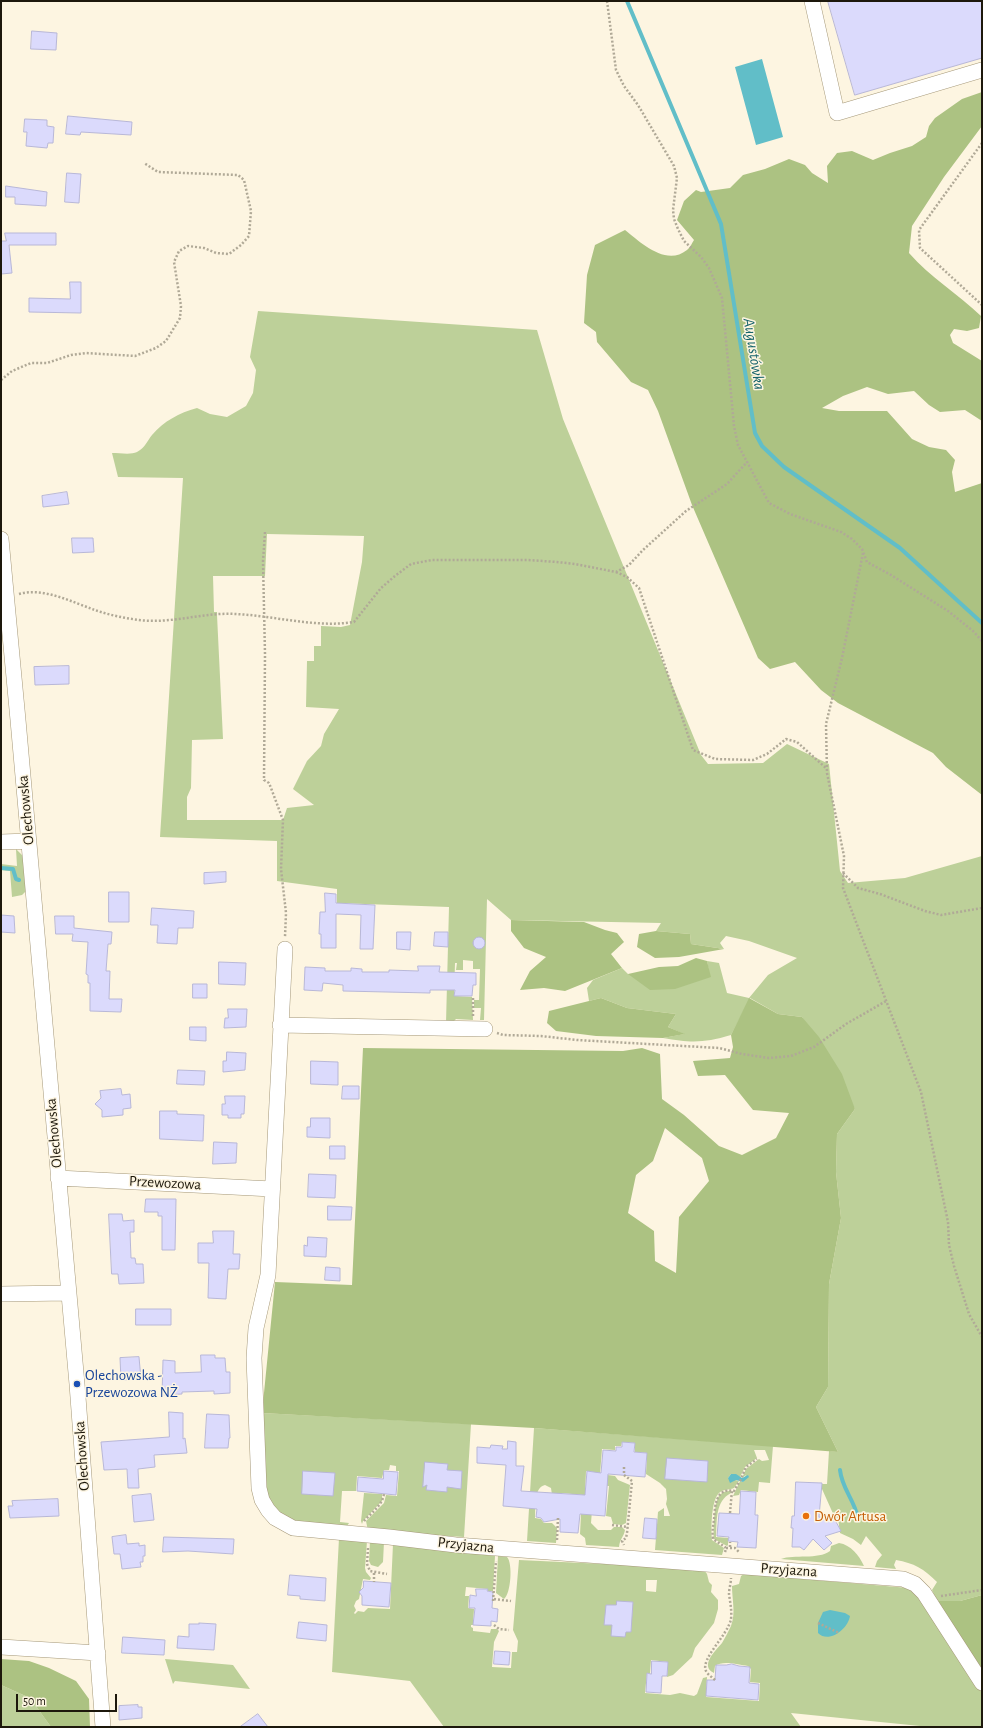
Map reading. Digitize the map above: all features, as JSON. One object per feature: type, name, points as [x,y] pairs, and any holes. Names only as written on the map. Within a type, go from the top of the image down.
[{"type":"street","points":[[812,1],[837,113],[982,70]]},
{"type":"street","name":"Olechowska","points":[[1,539],[6,597],[6,640],[29,841],[77,1384],[103,1727]]},
{"type":"street","points":[[1,842],[29,841]]},
{"type":"street","points":[[272,1189],[285,949]]},
{"type":"street","points":[[280,1025],[479,1029]]},
{"type":"street","name":"Przewozowa","points":[[58,1178],[272,1189]]},
{"type":"street","name":"Przyjazna","points":[[272,1189],[268,1275],[256,1328],[254,1358],[259,1488],[262,1500],[275,1518],[293,1528],[497,1548],[896,1578],[909,1581],[920,1588],[927,1597]]},
{"type":"street","points":[[1,1294],[68,1293]]},
{"type":"street","points":[[927,1597],[982,1683]]},
{"type":"street","points":[[1,1647],[98,1653]]},
{"type":"path","points":[[607,1],[616,70],[624,86],[638,105],[674,166],[677,178],[673,210],[674,219],[684,241],[710,268],[722,298],[734,426],[738,445],[769,503],[790,514],[841,532],[852,539],[862,549],[867,562],[948,611],[973,631],[982,641]]},
{"type":"path","points":[[982,143],[919,230],[920,248],[982,304]]},
{"type":"path","points":[[1,380],[12,370],[31,363],[47,363],[71,355],[86,353],[135,356],[156,348],[166,341],[180,318],[180,306],[174,262],[179,251],[188,246],[204,248],[216,253],[229,254],[242,245],[249,236],[251,210],[244,180],[238,175],[158,172],[144,163]]},
{"type":"path","points":[[616,572],[629,565],[643,550],[686,511],[727,484],[747,462]]},
{"type":"path","points":[[265,532],[263,561],[265,617],[264,780],[269,783],[272,788],[283,820],[281,869],[286,913],[285,949]]},
{"type":"path","points":[[863,553],[842,658],[826,724],[827,771],[844,856],[843,888],[921,1092],[948,1222],[949,1245],[954,1266],[970,1314],[982,1337]]},
{"type":"path","points":[[6,597],[23,592],[36,592],[67,600],[115,616],[139,620],[158,621],[235,614],[336,624],[354,622],[381,588],[411,564],[432,560],[528,560],[575,564],[616,572],[627,577],[639,588],[693,750],[714,758],[754,760],[767,754],[786,738],[797,742],[827,771]]},
{"type":"path","points":[[843,872],[858,888],[880,894],[925,911],[941,915],[982,908]]},
{"type":"path","points":[[473,997],[479,1029],[504,1035],[719,1048],[742,1054],[769,1058],[791,1056],[814,1047],[846,1024],[886,1001]]},
{"type":"path","points":[[739,1552],[730,1547],[726,1548],[713,1539],[716,1501],[719,1494],[728,1490],[734,1491],[746,1467],[757,1459]]},
{"type":"path","points":[[623,1558],[624,1544],[622,1541],[626,1538],[628,1527],[632,1481],[624,1475],[624,1467]]},
{"type":"path","points":[[730,1513],[732,1490]]},
{"type":"path","points":[[384,1493],[383,1501],[363,1524],[366,1535],[368,1564],[370,1571],[374,1573],[387,1574]]},
{"type":"path","points":[[556,1553],[558,1517]]},
{"type":"path","points":[[612,1525],[628,1527]]},
{"type":"path","points":[[730,1542],[730,1547]]},
{"type":"path","points":[[497,1548],[493,1600],[511,1601]]},
{"type":"path","points":[[715,1680],[706,1671],[705,1665],[708,1657],[724,1635],[731,1619],[731,1603],[727,1566],[723,1556],[726,1548]]},
{"type":"path","points":[[374,1573],[374,1582]]},
{"type":"path","points":[[927,1597],[982,1590]]},
{"type":"path","points":[[818,1623],[839,1633]]},
{"type":"path","points":[[494,1625],[499,1629],[509,1630]]},
{"type":"green space","points":[[982,92],[982,126],[944,177],[912,226],[909,253],[926,270],[981,316],[979,328],[967,331],[954,329],[950,335],[953,343],[982,361],[982,421],[965,410],[940,412],[929,405],[914,391],[888,394],[867,387],[843,396],[822,408],[839,411],[887,411],[912,439],[929,447],[946,450],[955,460],[952,472],[955,492],[982,483],[982,795],[946,767],[933,753],[838,703],[821,690],[795,662],[770,669],[758,658],[692,505],[658,411],[648,390],[631,382],[597,342],[596,332],[584,323],[587,275],[595,245],[625,230],[638,241],[654,251],[671,256],[679,255],[690,247],[694,240],[677,220],[684,201],[696,190],[701,192],[730,188],[743,175],[765,169],[789,159],[805,165],[812,173],[828,183],[827,166],[837,153],[852,151],[873,160],[912,146],[926,137],[929,126],[935,118],[962,99]]},
{"type":"green space","points":[[258,311],[537,330],[563,419],[701,755],[708,764],[763,763],[787,744],[829,764],[840,871],[848,883],[905,878],[982,856],[982,1595],[960,1601],[937,1601],[932,1590],[937,1582],[918,1567],[896,1560],[894,1565],[896,1569],[875,1567],[877,1561],[882,1555],[866,1536],[861,1545],[853,1539],[840,1533],[838,1518],[835,1518],[822,1489],[822,1484],[827,1484],[829,1451],[838,1452],[816,1407],[828,1387],[829,1284],[841,1218],[836,1172],[837,1134],[855,1109],[802,1017],[778,1014],[750,998],[731,1035],[705,1041],[682,1041],[663,1038],[684,1034],[668,1027],[676,1014],[627,1008],[601,998],[589,1001],[587,988],[593,980],[622,968],[628,974],[710,977],[707,961],[719,963],[727,993],[749,998],[768,975],[797,958],[749,941],[726,936],[720,943],[724,949],[691,944],[690,934],[656,931],[661,923],[511,920],[487,899],[484,1020],[480,1020],[481,1008],[474,1008],[474,1000],[479,1000],[480,969],[473,969],[473,961],[463,960],[463,970],[456,970],[457,963],[455,963],[454,996],[472,997],[473,1020],[456,1019],[452,1023],[446,1023],[449,907],[337,903],[337,889],[277,881],[277,841],[160,837],[183,478],[118,477],[112,453],[129,454],[137,452],[144,446],[152,435],[172,418],[190,410],[197,408],[210,414],[227,417],[246,406],[253,393],[256,370],[250,357]],"holes":[[[267,534],[364,536],[362,562],[350,625],[341,627],[321,626],[321,646],[314,646],[314,661],[307,661],[306,707],[339,709],[324,734],[321,746],[307,761],[293,789],[314,805],[287,808],[283,820],[187,820],[187,797],[191,788],[192,740],[223,739],[217,612],[214,612],[213,576],[265,576]]]},
{"type":"green space","points":[[16,849],[23,856],[27,890],[22,895],[12,897],[10,871],[1,870],[1,864],[17,866]]},
{"type":"green space","points":[[511,920],[584,922],[617,933],[624,942],[611,954],[622,968],[565,991],[544,988],[520,990],[530,971],[546,957],[524,948],[511,931]]},
{"type":"green space","points":[[656,931],[690,934],[691,944],[724,949],[679,957],[655,958],[637,947],[639,934]]},
{"type":"green space","points":[[696,958],[707,961],[711,977],[675,989],[650,990],[628,974],[659,967],[678,966]]},
{"type":"green space","points":[[601,998],[627,1008],[676,1014],[668,1027],[685,1034],[663,1038],[596,1036],[556,1031],[547,1023],[549,1011]]},
{"type":"green space","points":[[749,998],[778,1014],[802,1017],[819,1037],[842,1074],[855,1109],[837,1134],[836,1172],[841,1218],[829,1284],[828,1387],[816,1407],[838,1452],[534,1428],[262,1413],[275,1282],[352,1285],[363,1048],[623,1051],[642,1048],[660,1054],[662,1099],[684,1115],[719,1146],[742,1155],[776,1138],[789,1113],[753,1110],[725,1075],[698,1076],[693,1061],[730,1058],[733,1047],[731,1035]],"holes":[[[665,1128],[702,1158],[709,1181],[679,1217],[676,1273],[655,1261],[654,1231],[628,1213],[636,1175],[653,1161]]]},
{"type":"green space","points":[[262,1413],[471,1424],[464,1537],[368,1531],[366,1521],[384,1503],[386,1495],[397,1496],[399,1471],[396,1471],[396,1466],[390,1465],[389,1470],[384,1470],[382,1478],[357,1476],[356,1491],[342,1491],[340,1522],[349,1523],[345,1529],[305,1526],[281,1516],[266,1496]]},
{"type":"green space","points":[[534,1428],[773,1446],[770,1483],[759,1482],[758,1492],[741,1490],[739,1495],[733,1496],[740,1481],[743,1482],[746,1475],[742,1478],[746,1469],[759,1459],[762,1461],[769,1460],[765,1450],[754,1450],[757,1458],[745,1467],[740,1477],[731,1474],[728,1478],[739,1481],[734,1488],[722,1491],[716,1497],[712,1515],[712,1540],[724,1548],[722,1555],[655,1550],[658,1512],[664,1508],[664,1516],[670,1516],[666,1504],[666,1489],[646,1474],[647,1453],[635,1452],[635,1443],[622,1442],[621,1446],[615,1446],[615,1450],[602,1449],[600,1474],[615,1476],[618,1480],[630,1485],[626,1523],[622,1525],[613,1524],[611,1517],[606,1516],[609,1486],[594,1485],[591,1523],[598,1530],[611,1530],[614,1527],[622,1527],[625,1530],[619,1547],[586,1545],[585,1538],[580,1534],[582,1495],[562,1493],[562,1495],[552,1495],[551,1488],[545,1485],[541,1487],[537,1494],[535,1518],[541,1519],[544,1523],[552,1523],[557,1528],[556,1543],[527,1541]],"holes":[[[586,1471],[591,1472],[589,1495],[585,1495]]]},
{"type":"green space","points":[[731,1491],[731,1493],[719,1506],[717,1518],[716,1537],[728,1538],[727,1546],[714,1539],[714,1517],[719,1496],[724,1492]]},
{"type":"green space","points":[[364,1493],[382,1494],[382,1501],[363,1521],[362,1524],[361,1521]]},
{"type":"green space","points":[[339,1538],[367,1541],[365,1568],[366,1572],[371,1578],[370,1580],[363,1579],[359,1599],[356,1601],[354,1606],[356,1610],[354,1613],[355,1614],[358,1611],[364,1612],[368,1608],[390,1609],[393,1544],[495,1556],[493,1591],[488,1591],[488,1589],[466,1587],[465,1596],[469,1596],[468,1608],[474,1609],[473,1625],[471,1625],[473,1631],[490,1633],[491,1629],[497,1629],[499,1631],[494,1642],[492,1667],[511,1668],[512,1652],[517,1652],[518,1641],[513,1630],[519,1560],[704,1570],[707,1574],[709,1582],[712,1585],[711,1592],[718,1600],[718,1609],[714,1623],[695,1648],[692,1657],[673,1675],[667,1677],[668,1662],[651,1660],[650,1673],[647,1673],[645,1693],[670,1695],[680,1693],[694,1696],[697,1694],[703,1678],[707,1677],[706,1697],[759,1701],[760,1683],[750,1682],[751,1669],[748,1666],[722,1663],[715,1666],[714,1673],[708,1666],[710,1658],[722,1643],[731,1626],[734,1611],[732,1586],[739,1584],[741,1576],[744,1574],[909,1588],[916,1593],[982,1690],[982,1727],[930,1727],[791,1713],[801,1727],[444,1727],[410,1681],[332,1672]],"holes":[[[646,1580],[657,1580],[656,1592],[646,1591]]]},
{"type":"green space","points":[[370,1541],[384,1542],[383,1562],[378,1567],[371,1565],[369,1561]]},
{"type":"green space","points":[[839,1543],[851,1548],[860,1558],[864,1566],[781,1559],[825,1554],[830,1551],[831,1546]]},
{"type":"green space","points":[[498,1556],[507,1557],[511,1572],[510,1585],[504,1599],[496,1593]]},
{"type":"green space","points":[[982,1595],[982,1672],[937,1601],[960,1601]]},
{"type":"green space","points":[[1,1659],[29,1661],[49,1668],[76,1681],[89,1699],[90,1727],[51,1727],[30,1698],[1,1685]]},
{"type":"green space","points":[[165,1659],[233,1665],[250,1689],[175,1681],[173,1684]]},
{"type":"green space","points":[[1,1685],[30,1698],[51,1727],[1,1727]]},
{"type":"water","points":[[762,59],[783,137],[756,145],[735,67]]},
{"type":"water","points":[[731,1474],[736,1474],[742,1478],[748,1475],[749,1477],[743,1482],[736,1480],[730,1483],[728,1478]]},
{"type":"water","points":[[830,1610],[845,1613],[850,1616],[849,1621],[837,1634],[827,1637],[822,1636],[818,1633],[818,1623],[823,1612]]},
{"type":"building","points":[[828,1],[982,1],[982,58],[855,95]]},
{"type":"building","points":[[32,31],[57,33],[56,50],[31,49]]},
{"type":"building","points":[[68,116],[132,122],[131,135],[81,132],[80,135],[66,134]]},
{"type":"building","points":[[25,119],[47,120],[47,126],[54,127],[53,143],[48,143],[47,148],[26,146],[27,132],[24,132]]},
{"type":"building","points":[[67,173],[81,174],[79,203],[65,202]]},
{"type":"building","points":[[6,186],[47,192],[46,206],[15,204],[15,197],[6,197]]},
{"type":"building","points":[[5,233],[56,233],[56,245],[9,245],[12,273],[1,274],[1,241],[6,241]]},
{"type":"building","points":[[70,282],[81,282],[81,313],[29,312],[29,298],[70,299]]},
{"type":"building","points":[[67,492],[69,504],[43,507],[42,496]]},
{"type":"building","points":[[72,538],[93,538],[94,552],[73,553]]},
{"type":"building","points":[[69,666],[69,684],[35,685],[34,667]]},
{"type":"building","points":[[226,872],[226,882],[204,884],[204,873]]},
{"type":"building","points":[[109,892],[129,892],[129,922],[109,922]]},
{"type":"building","points":[[325,893],[336,894],[336,903],[375,905],[373,949],[360,949],[361,915],[336,914],[336,948],[321,948],[321,934],[319,934],[320,912],[325,912]]},
{"type":"building","points":[[152,908],[194,911],[193,928],[178,928],[177,944],[157,943],[158,925],[151,925]]},
{"type":"building","points":[[1,915],[14,916],[15,933],[1,932]]},
{"type":"building","points":[[55,916],[74,916],[74,928],[112,932],[111,944],[108,944],[106,971],[110,971],[109,999],[122,999],[121,1012],[90,1011],[90,983],[88,983],[88,975],[86,974],[88,942],[72,941],[73,934],[56,934]]},
{"type":"building","points":[[397,932],[411,932],[410,950],[397,949]]},
{"type":"building","points":[[435,932],[448,932],[448,947],[434,946]]},
{"type":"building","points":[[477,937],[481,937],[485,943],[481,949],[477,949],[473,945],[473,941]]},
{"type":"building","points":[[219,962],[246,963],[245,985],[219,984]]},
{"type":"building","points":[[418,966],[440,966],[439,972],[476,973],[476,985],[473,985],[472,996],[454,996],[455,990],[430,990],[430,993],[343,991],[343,985],[323,983],[322,991],[304,990],[305,967],[325,968],[325,971],[351,971],[351,968],[362,969],[362,972],[389,972],[389,970],[418,971]]},
{"type":"building","points":[[193,984],[207,984],[207,998],[193,998]]},
{"type":"building","points":[[228,1009],[247,1009],[246,1027],[224,1028],[225,1018],[228,1018]]},
{"type":"building","points":[[190,1027],[206,1027],[206,1041],[190,1040]]},
{"type":"building","points":[[227,1052],[246,1053],[245,1070],[223,1072],[223,1061],[226,1061]]},
{"type":"building","points":[[311,1061],[338,1062],[338,1085],[311,1084]]},
{"type":"building","points":[[178,1070],[205,1071],[204,1085],[177,1084]]},
{"type":"building","points":[[343,1086],[359,1086],[359,1099],[342,1099]]},
{"type":"building","points":[[121,1089],[122,1095],[130,1094],[131,1108],[123,1109],[123,1115],[102,1117],[102,1110],[95,1104],[101,1098],[100,1091]]},
{"type":"building","points":[[225,1096],[245,1096],[244,1114],[241,1114],[241,1118],[228,1118],[228,1115],[222,1115],[222,1104],[225,1104]]},
{"type":"building","points":[[160,1111],[177,1111],[177,1114],[204,1115],[203,1141],[160,1139]]},
{"type":"building","points":[[311,1118],[330,1118],[330,1138],[307,1137],[307,1127],[310,1127]]},
{"type":"building","points":[[214,1142],[237,1143],[236,1163],[213,1164]]},
{"type":"building","points":[[330,1146],[345,1146],[345,1159],[330,1159]]},
{"type":"building","points":[[309,1174],[336,1175],[335,1198],[308,1197]]},
{"type":"building","points":[[146,1199],[176,1199],[175,1250],[162,1250],[162,1216],[158,1216],[158,1212],[145,1212]]},
{"type":"building","points":[[328,1206],[352,1207],[351,1220],[328,1220]]},
{"type":"building","points":[[109,1214],[122,1214],[123,1221],[134,1220],[134,1232],[130,1232],[131,1258],[135,1258],[136,1264],[143,1264],[144,1283],[119,1284],[118,1274],[112,1274]]},
{"type":"building","points":[[213,1231],[234,1231],[233,1254],[240,1254],[239,1269],[228,1269],[226,1299],[208,1298],[209,1263],[198,1263],[198,1243],[213,1243]]},
{"type":"building","points":[[308,1237],[327,1238],[326,1257],[304,1256],[304,1245],[307,1246]]},
{"type":"building","points":[[326,1267],[340,1268],[340,1281],[325,1280]]},
{"type":"building","points":[[136,1309],[171,1309],[171,1325],[136,1325]]},
{"type":"building","points":[[201,1355],[215,1355],[215,1358],[225,1358],[226,1372],[230,1372],[230,1393],[214,1394],[214,1391],[182,1392],[182,1394],[162,1395],[163,1360],[175,1361],[175,1373],[201,1372]]},
{"type":"building","points":[[139,1357],[141,1379],[121,1380],[120,1358]]},
{"type":"building","points":[[169,1412],[183,1413],[183,1439],[185,1438],[187,1453],[154,1455],[155,1467],[138,1469],[139,1488],[128,1488],[127,1469],[104,1470],[101,1442],[169,1437]]},
{"type":"building","points":[[207,1414],[229,1415],[230,1438],[228,1448],[205,1448]]},
{"type":"building","points":[[508,1441],[516,1442],[516,1466],[524,1466],[521,1491],[585,1495],[587,1471],[601,1473],[603,1450],[616,1451],[616,1447],[622,1447],[622,1442],[635,1443],[634,1452],[647,1453],[645,1477],[608,1474],[605,1516],[580,1514],[578,1533],[560,1532],[560,1519],[544,1522],[541,1518],[536,1517],[537,1509],[503,1506],[506,1465],[477,1463],[477,1447],[490,1448],[491,1445],[503,1446],[502,1449],[507,1449]]},
{"type":"building","points":[[667,1458],[708,1461],[707,1482],[665,1479]]},
{"type":"building","points":[[425,1462],[448,1464],[447,1470],[462,1471],[461,1489],[447,1487],[447,1492],[426,1490],[427,1485],[423,1487]]},
{"type":"building","points":[[303,1471],[335,1473],[333,1496],[302,1494]]},
{"type":"building","points":[[384,1471],[398,1472],[396,1495],[357,1491],[358,1477],[383,1479]]},
{"type":"building","name":"Dwór Artusa","points":[[796,1482],[822,1483],[819,1517],[834,1518],[841,1531],[825,1536],[832,1543],[824,1550],[813,1539],[804,1550],[800,1547],[792,1547],[793,1528],[791,1528],[792,1516],[794,1516]]},
{"type":"building","points":[[741,1491],[756,1492],[755,1515],[758,1515],[756,1548],[737,1547],[738,1542],[728,1541],[729,1537],[717,1536],[719,1513],[739,1514]]},
{"type":"building","points":[[151,1494],[154,1520],[134,1522],[132,1496]]},
{"type":"building","points":[[58,1499],[59,1516],[10,1518],[8,1506],[13,1506],[12,1501]]},
{"type":"building","points":[[645,1518],[657,1519],[656,1539],[643,1538]]},
{"type":"building","points":[[126,1535],[127,1544],[139,1543],[139,1546],[145,1545],[145,1556],[143,1556],[143,1562],[140,1562],[141,1567],[122,1569],[120,1554],[114,1554],[112,1537]]},
{"type":"building","points":[[164,1537],[234,1539],[233,1554],[188,1551],[163,1552]]},
{"type":"building","points":[[290,1575],[326,1578],[325,1601],[300,1599],[300,1596],[288,1595]]},
{"type":"building","points":[[364,1581],[391,1583],[389,1607],[362,1605],[362,1596],[359,1592],[363,1588]]},
{"type":"building","points":[[476,1589],[488,1589],[487,1591],[493,1592],[492,1608],[498,1609],[497,1622],[491,1621],[491,1626],[473,1625],[475,1608],[469,1608],[470,1595],[476,1596]]},
{"type":"building","points":[[617,1601],[633,1602],[631,1632],[626,1632],[625,1637],[611,1636],[612,1625],[604,1625],[606,1605],[616,1605]]},
{"type":"building","points":[[299,1622],[327,1625],[326,1641],[297,1638]]},
{"type":"building","points":[[189,1624],[216,1624],[214,1650],[177,1648],[178,1636],[189,1637]]},
{"type":"building","points":[[123,1637],[165,1640],[164,1655],[122,1653]]},
{"type":"building","points":[[495,1651],[510,1652],[509,1665],[494,1664]]},
{"type":"building","points":[[652,1661],[668,1662],[667,1676],[662,1676],[661,1693],[646,1692],[647,1673],[651,1674]]},
{"type":"building","points":[[732,1664],[750,1667],[749,1683],[759,1684],[758,1700],[706,1696],[707,1680],[715,1680],[716,1665]]},
{"type":"building","points":[[138,1705],[138,1707],[142,1707],[142,1718],[119,1720],[119,1706]]},
{"type":"building","points":[[258,1714],[268,1727],[240,1727]]},
{"type":"waterway","name":"Augustówka","points":[[627,1],[721,224],[755,433],[762,446],[784,467],[900,548],[982,623]]},
{"type":"waterway","points":[[1,868],[13,869],[16,879],[19,880]]},
{"type":"waterway","points":[[840,1470],[843,1483],[854,1505],[858,1518]]},
{"type":"place","name":"Olechowska - Przewozowa NŻ","points":[[77,1384]]},
{"type":"place","name":"Dwór Artusa","points":[[806,1516]]}]
